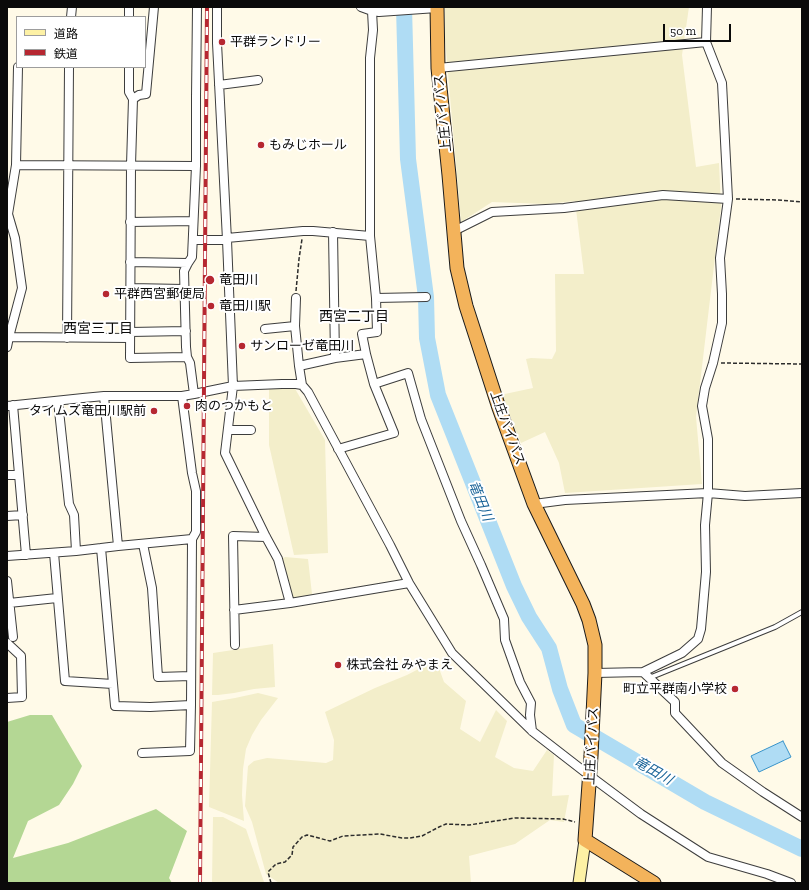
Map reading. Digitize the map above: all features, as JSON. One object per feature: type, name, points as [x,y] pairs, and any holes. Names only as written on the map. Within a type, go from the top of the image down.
[{"type":"highway","name":"上庄バイパス","points":[[434,8],[456,268],[466,306],[499,408],[534,504],[583,604],[589,620],[595,645],[595,688],[585,840]]},
{"type":"highway","points":[[585,840],[654,883]]},
{"type":"main road","points":[[579,883],[585,840]]},
{"type":"street","points":[[133,99],[139,95],[146,94],[154,7]]},
{"type":"street","points":[[194,394],[190,363],[187,357],[184,271],[192,257],[193,240],[196,166],[197,7]]},
{"type":"street","points":[[217,7],[217,43],[233,386],[225,453],[278,559],[290,603]]},
{"type":"street","points":[[361,7],[376,12],[434,8]]},
{"type":"street","points":[[595,672],[646,675],[682,653],[698,639],[702,628],[706,572],[708,440],[702,406],[705,388],[713,363],[722,323],[720,258],[728,199],[722,83],[706,42],[707,7]]},
{"type":"street","points":[[338,449],[394,433],[374,384],[362,334],[377,332],[376,298],[370,236],[370,58],[376,12]]},
{"type":"street","points":[[438,68],[706,42]]},
{"type":"street","points":[[7,347],[22,288],[15,238],[8,214],[16,165],[18,68]]},
{"type":"street","points":[[67,338],[69,68]]},
{"type":"street","points":[[129,68],[129,92],[133,99],[130,222],[130,358],[187,357]]},
{"type":"street","points":[[219,85],[258,80]]},
{"type":"street","points":[[16,165],[196,166]]},
{"type":"street","points":[[454,231],[492,212],[564,208],[663,195],[728,199]]},
{"type":"street","points":[[130,222],[193,221]]},
{"type":"street","points":[[193,240],[227,239],[303,231],[333,232],[370,236]]},
{"type":"street","points":[[333,232],[335,358]]},
{"type":"street","points":[[130,262],[188,263]]},
{"type":"street","points":[[130,288],[184,289]]},
{"type":"street","points":[[376,298],[426,297]]},
{"type":"street","points":[[296,298],[295,326],[302,385],[308,392],[409,583],[452,653],[532,731],[641,814],[708,857],[767,874],[790,883]]},
{"type":"street","points":[[265,329],[295,326]]},
{"type":"street","points":[[9,337],[67,338],[186,331]]},
{"type":"street","points":[[299,366],[335,358],[366,354]]},
{"type":"street","points":[[374,384],[408,373],[421,419],[461,521],[504,619],[505,640],[520,682],[531,703],[530,715],[532,731]]},
{"type":"street","points":[[26,555],[19,475],[10,406],[104,396],[182,396],[233,386],[282,384],[302,385]]},
{"type":"street","points":[[104,396],[118,546]]},
{"type":"street","points":[[142,753],[190,752],[192,539],[196,532],[196,491],[192,473],[182,396]]},
{"type":"street","points":[[58,401],[69,504],[74,515],[76,551]]},
{"type":"street","points":[[228,430],[251,430]]},
{"type":"street","points":[[7,476],[19,475]]},
{"type":"street","points":[[534,504],[565,500],[708,493],[745,496],[802,493]]},
{"type":"street","points":[[7,516],[23,515]]},
{"type":"street","points":[[235,645],[233,536],[266,537]]},
{"type":"street","points":[[7,556],[76,551],[192,539]]},
{"type":"street","points":[[143,544],[152,588],[158,677],[191,676]]},
{"type":"street","points":[[101,548],[115,706],[150,707],[191,705]]},
{"type":"street","points":[[54,553],[65,681],[113,684]]},
{"type":"street","points":[[7,581],[10,640],[21,656],[22,698],[7,698]]},
{"type":"street","points":[[234,610],[290,603],[409,583]]},
{"type":"street","points":[[9,602],[57,598]]},
{"type":"street","points":[[646,675],[675,702],[675,713],[722,763],[802,817]]},
{"type":"lane","points":[[646,675],[775,627],[802,612]]},
{"type":"path","points":[[728,199],[802,202]]},
{"type":"path","points":[[296,298],[303,231]]},
{"type":"path","points":[[713,363],[802,364]]},
{"type":"path","points":[[271,883],[268,872],[276,864],[286,862],[292,855],[293,847],[302,837],[307,835],[330,842],[344,836],[380,834],[410,838],[422,836],[439,826],[446,824],[468,824],[515,818],[563,819],[587,824]]},
{"type":"shaded area","points":[[445,7],[689,7],[682,55],[696,167],[719,163],[721,207],[696,417],[702,484],[565,493],[559,463],[545,432],[521,443],[500,395],[533,388],[526,359],[552,359],[556,351],[555,274],[584,274],[575,201],[546,204],[492,202],[461,222],[445,39]]},
{"type":"shaded area","points":[[269,387],[294,387],[325,440],[328,553],[294,555],[269,445]]},
{"type":"shaded area","points":[[285,557],[308,559],[312,594],[292,599],[280,560]]},
{"type":"shaded area","points":[[273,644],[275,687],[212,695],[213,653]]},
{"type":"shaded area","points":[[438,659],[444,682],[466,701],[460,729],[480,742],[496,710],[507,721],[495,757],[514,768],[533,771],[547,750],[554,755],[552,796],[569,795],[564,822],[550,820],[515,844],[469,856],[471,883],[279,883],[266,874],[252,822],[245,806],[248,766],[254,761],[267,758],[326,763],[333,760],[334,740],[325,712],[375,688],[407,675]]},
{"type":"shaded area","points":[[258,693],[278,698],[261,720],[246,749],[243,769],[242,795],[244,821],[209,807],[212,702]]},
{"type":"shaded area","points":[[213,817],[223,817],[246,829],[264,882],[263,883],[212,883]]},
{"type":"green space","points":[[30,715],[52,715],[82,766],[73,784],[59,805],[28,821],[13,858],[68,843],[156,809],[187,831],[169,878],[172,883],[7,883],[7,722]]},
{"type":"water","points":[[783,741],[791,757],[759,772],[751,756]]},
{"type":"waterway","name":"竜田川","points":[[404,7],[408,159],[426,297],[427,338],[438,395],[514,586],[529,617],[549,648],[560,689],[574,725],[705,802],[802,849]]},
{"type":"railway","points":[[200,883],[207,7]]},
{"type":"place","name":"平群ランドリー","points":[[222,42]]},
{"type":"place","name":"もみじホール","points":[[261,145]]},
{"type":"place","name":"竜田川","points":[[210,280]]},
{"type":"place","name":"平群西宮郵便局","points":[[106,294]]},
{"type":"place","name":"竜田川駅","points":[[211,306]]},
{"type":"place","name":"サンローゼ竜田川","points":[[242,346]]},
{"type":"place","name":"肉のつかもと","points":[[187,406]]},
{"type":"place","name":"タイムズ竜田川駅前","points":[[154,411]]},
{"type":"place","name":"株式会社 みやまえ","points":[[338,665]]},
{"type":"place","name":"町立平群南小学校","points":[[735,689]]},
{"type":"district","name":"西宮二丁目","points":[[354,317]]},
{"type":"district","name":"西宮三丁目","points":[[98,329]]}]
